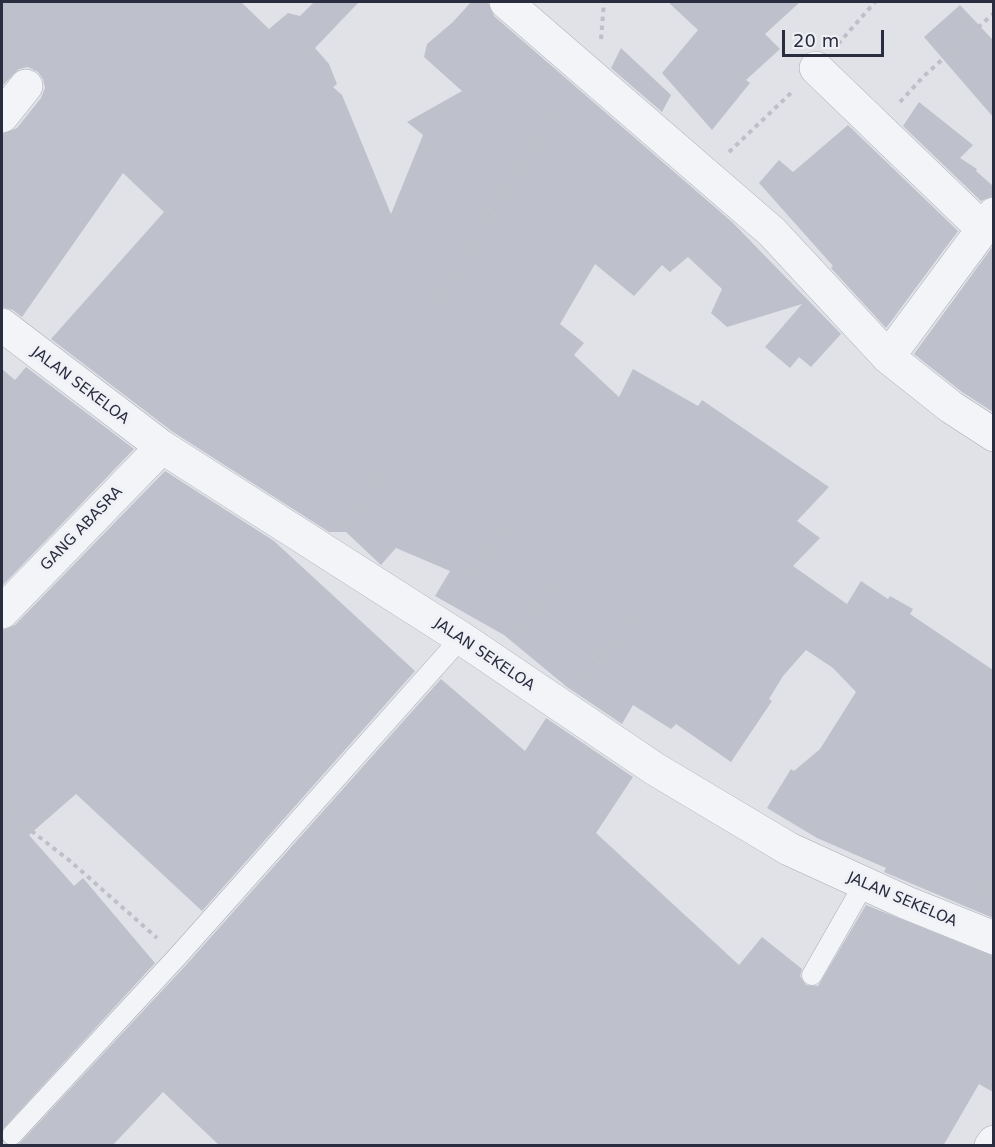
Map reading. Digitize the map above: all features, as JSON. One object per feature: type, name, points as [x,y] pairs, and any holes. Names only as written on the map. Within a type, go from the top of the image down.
[{"type":"street","points":[[506,2],[771,232],[888,357],[951,407],[993,435]]},
{"type":"street","points":[[816,69],[877,127],[988,221],[888,357]]},
{"type":"street","points":[[2,116],[26,86]]},
{"type":"street","name":"JALAN SEKELOA","points":[[5,335],[162,447],[448,630],[560,706],[727,813],[789,849],[864,884],[993,938]]},
{"type":"street","name":"GANG ABASRA","points":[[2,612],[162,447]]},
{"type":"lane","points":[[12,1135],[177,957],[448,630]]},
{"type":"lane","points":[[812,975],[864,884]]},
{"type":"path","points":[[877,127],[924,76],[993,13]]},
{"type":"path","points":[[423,326],[550,117],[595,81]]},
{"type":"path","points":[[323,552],[394,459]]},
{"type":"path","points":[[448,630],[512,522]]},
{"type":"path","points":[[496,663],[558,580]]},
{"type":"path","points":[[560,706],[633,615]]},
{"type":"path","points":[[2,797],[29,829],[70,861],[177,957]]},
{"type":"building","points":[[2,2],[241,2],[269,29],[288,13],[300,16],[314,2],[359,2],[315,48],[329,64],[337,84],[333,87],[342,95],[391,214],[423,135],[407,122],[462,91],[424,57],[427,44],[453,22],[471,2],[488,2],[494,16],[732,222],[841,334],[811,367],[799,357],[790,368],[765,347],[802,304],[727,327],[711,313],[722,289],[688,257],[670,272],[662,265],[634,296],[595,264],[560,324],[584,343],[574,355],[619,397],[633,369],[698,406],[702,400],[829,487],[797,521],[820,538],[793,566],[847,604],[861,581],[888,599],[890,596],[913,609],[910,614],[993,670],[993,918],[884,872],[886,868],[817,838],[767,808],[791,769],[794,771],[820,749],[856,692],[833,668],[806,650],[783,676],[769,699],[772,701],[731,762],[676,724],[671,729],[633,705],[622,724],[567,687],[504,635],[435,596],[450,571],[396,548],[381,565],[346,532],[329,532],[173,432],[51,339],[164,212],[123,173],[22,317],[13,310],[2,307],[2,134],[17,128],[41,98],[45,88],[38,72],[28,67],[19,69],[2,86]]},
{"type":"building","points":[[668,2],[800,2],[765,34],[780,49],[746,80],[750,83],[712,130],[662,73],[698,30]]},
{"type":"building","points":[[960,5],[993,40],[993,117],[924,37]]},
{"type":"building","points":[[621,48],[671,95],[662,112],[611,68]]},
{"type":"building","points":[[919,102],[973,145],[960,158],[977,169],[976,171],[993,186],[993,196],[981,201],[903,126]]},
{"type":"building","points":[[848,125],[958,231],[886,328],[831,268],[833,266],[759,183],[779,160],[793,172]]},
{"type":"building","points":[[993,246],[993,412],[962,392],[914,354]]},
{"type":"building","points":[[26,367],[134,449],[2,586],[2,369],[15,380]]},
{"type":"building","points":[[165,471],[274,541],[415,671],[202,911],[76,794],[29,835],[74,886],[83,878],[155,963],[2,1130],[2,630],[15,625]]},
{"type":"building","points":[[441,679],[525,751],[546,718],[633,777],[596,833],[739,965],[762,937],[802,969],[800,976],[806,985],[818,986],[866,905],[993,956],[993,1092],[979,1084],[943,1146],[220,1146],[163,1092],[112,1146],[17,1146],[186,965]]}]
